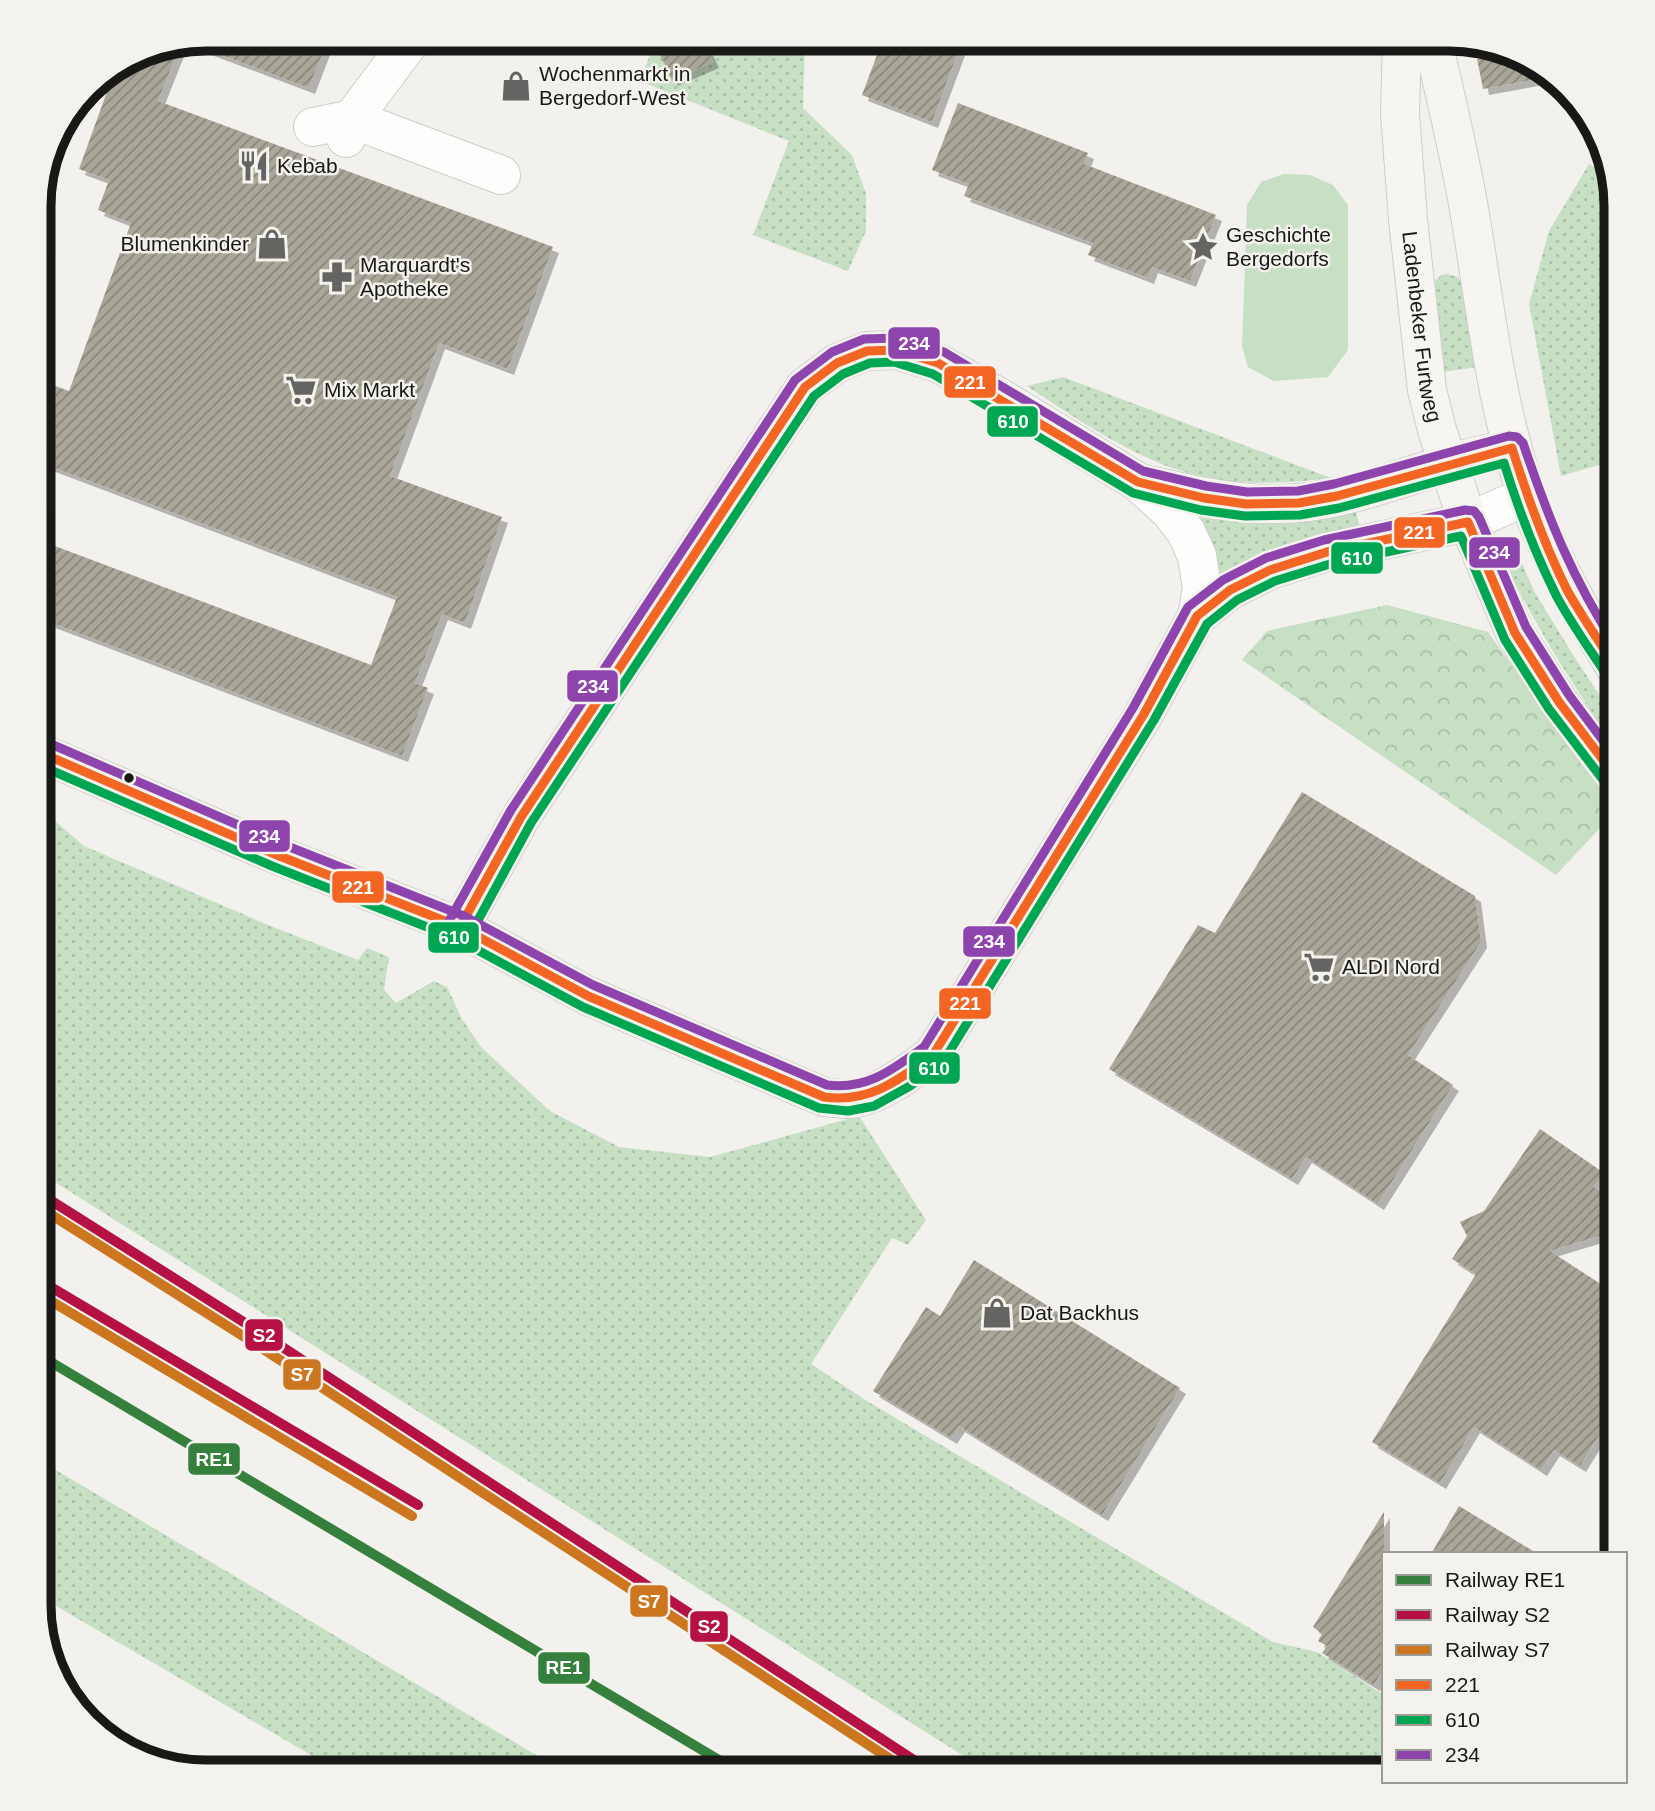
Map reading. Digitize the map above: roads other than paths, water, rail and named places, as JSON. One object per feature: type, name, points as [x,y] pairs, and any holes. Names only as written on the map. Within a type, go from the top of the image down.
[{"type":"street","points":[[401,51],[337,128],[500,175]]},
{"type":"street","name":"Ladenbeker Furtweg","points":[[1402,51],[1400,114],[1408,220],[1427,390],[1448,464],[1468,523],[1515,633],[1559,702],[1604,762]]},
{"type":"street","points":[[1435,51],[1470,214],[1495,378],[1512,448],[1527,496],[1578,608],[1604,649]]},
{"type":"street","points":[[51,756],[277,855],[460,928],[587,996],[824,1097],[850,1100],[903,1077],[933,1055],[1144,714],[1197,616],[1202,588],[1193,544],[1170,511],[1138,482],[938,363],[896,350],[867,351],[837,363],[806,387],[521,817],[460,928]]},
{"type":"street","points":[[1138,482],[1204,498],[1236,502],[1299,503],[1375,487],[1448,464],[1512,448]]},
{"type":"street","points":[[1197,616],[1230,590],[1270,570],[1327,552],[1468,523],[1527,496]]},
{"type":"rail line","name":"S2","points":[[51,1201],[261,1333],[914,1760]]},
{"type":"rail line","name":"S7","points":[[51,1215],[254,1343],[892,1760]]},
{"type":"rail line","name":"S2","points":[[51,1287],[418,1505]]},
{"type":"rail line","name":"S7","points":[[51,1301],[412,1516]]},
{"type":"rail line","name":"RE1","points":[[51,1362],[719,1760]]},
{"type":"place","name":"Wochenmarkt in Bergedorf-West","points":[[516,86]]},
{"type":"place","name":"Kebab","points":[[254,166]]},
{"type":"place","name":"Blumenkinder","points":[[272,244]]},
{"type":"place","name":"Geschichte Bergedorfs","points":[[1203,247]]},
{"type":"place","name":"Marquardt's Apotheke","points":[[337,277]]},
{"type":"place","name":"Mix Markt","points":[[301,390]]},
{"type":"place","name":"ALDI Nord","points":[[1319,967]]},
{"type":"place","name":"Dat Backhus","points":[[997,1313]]}]
